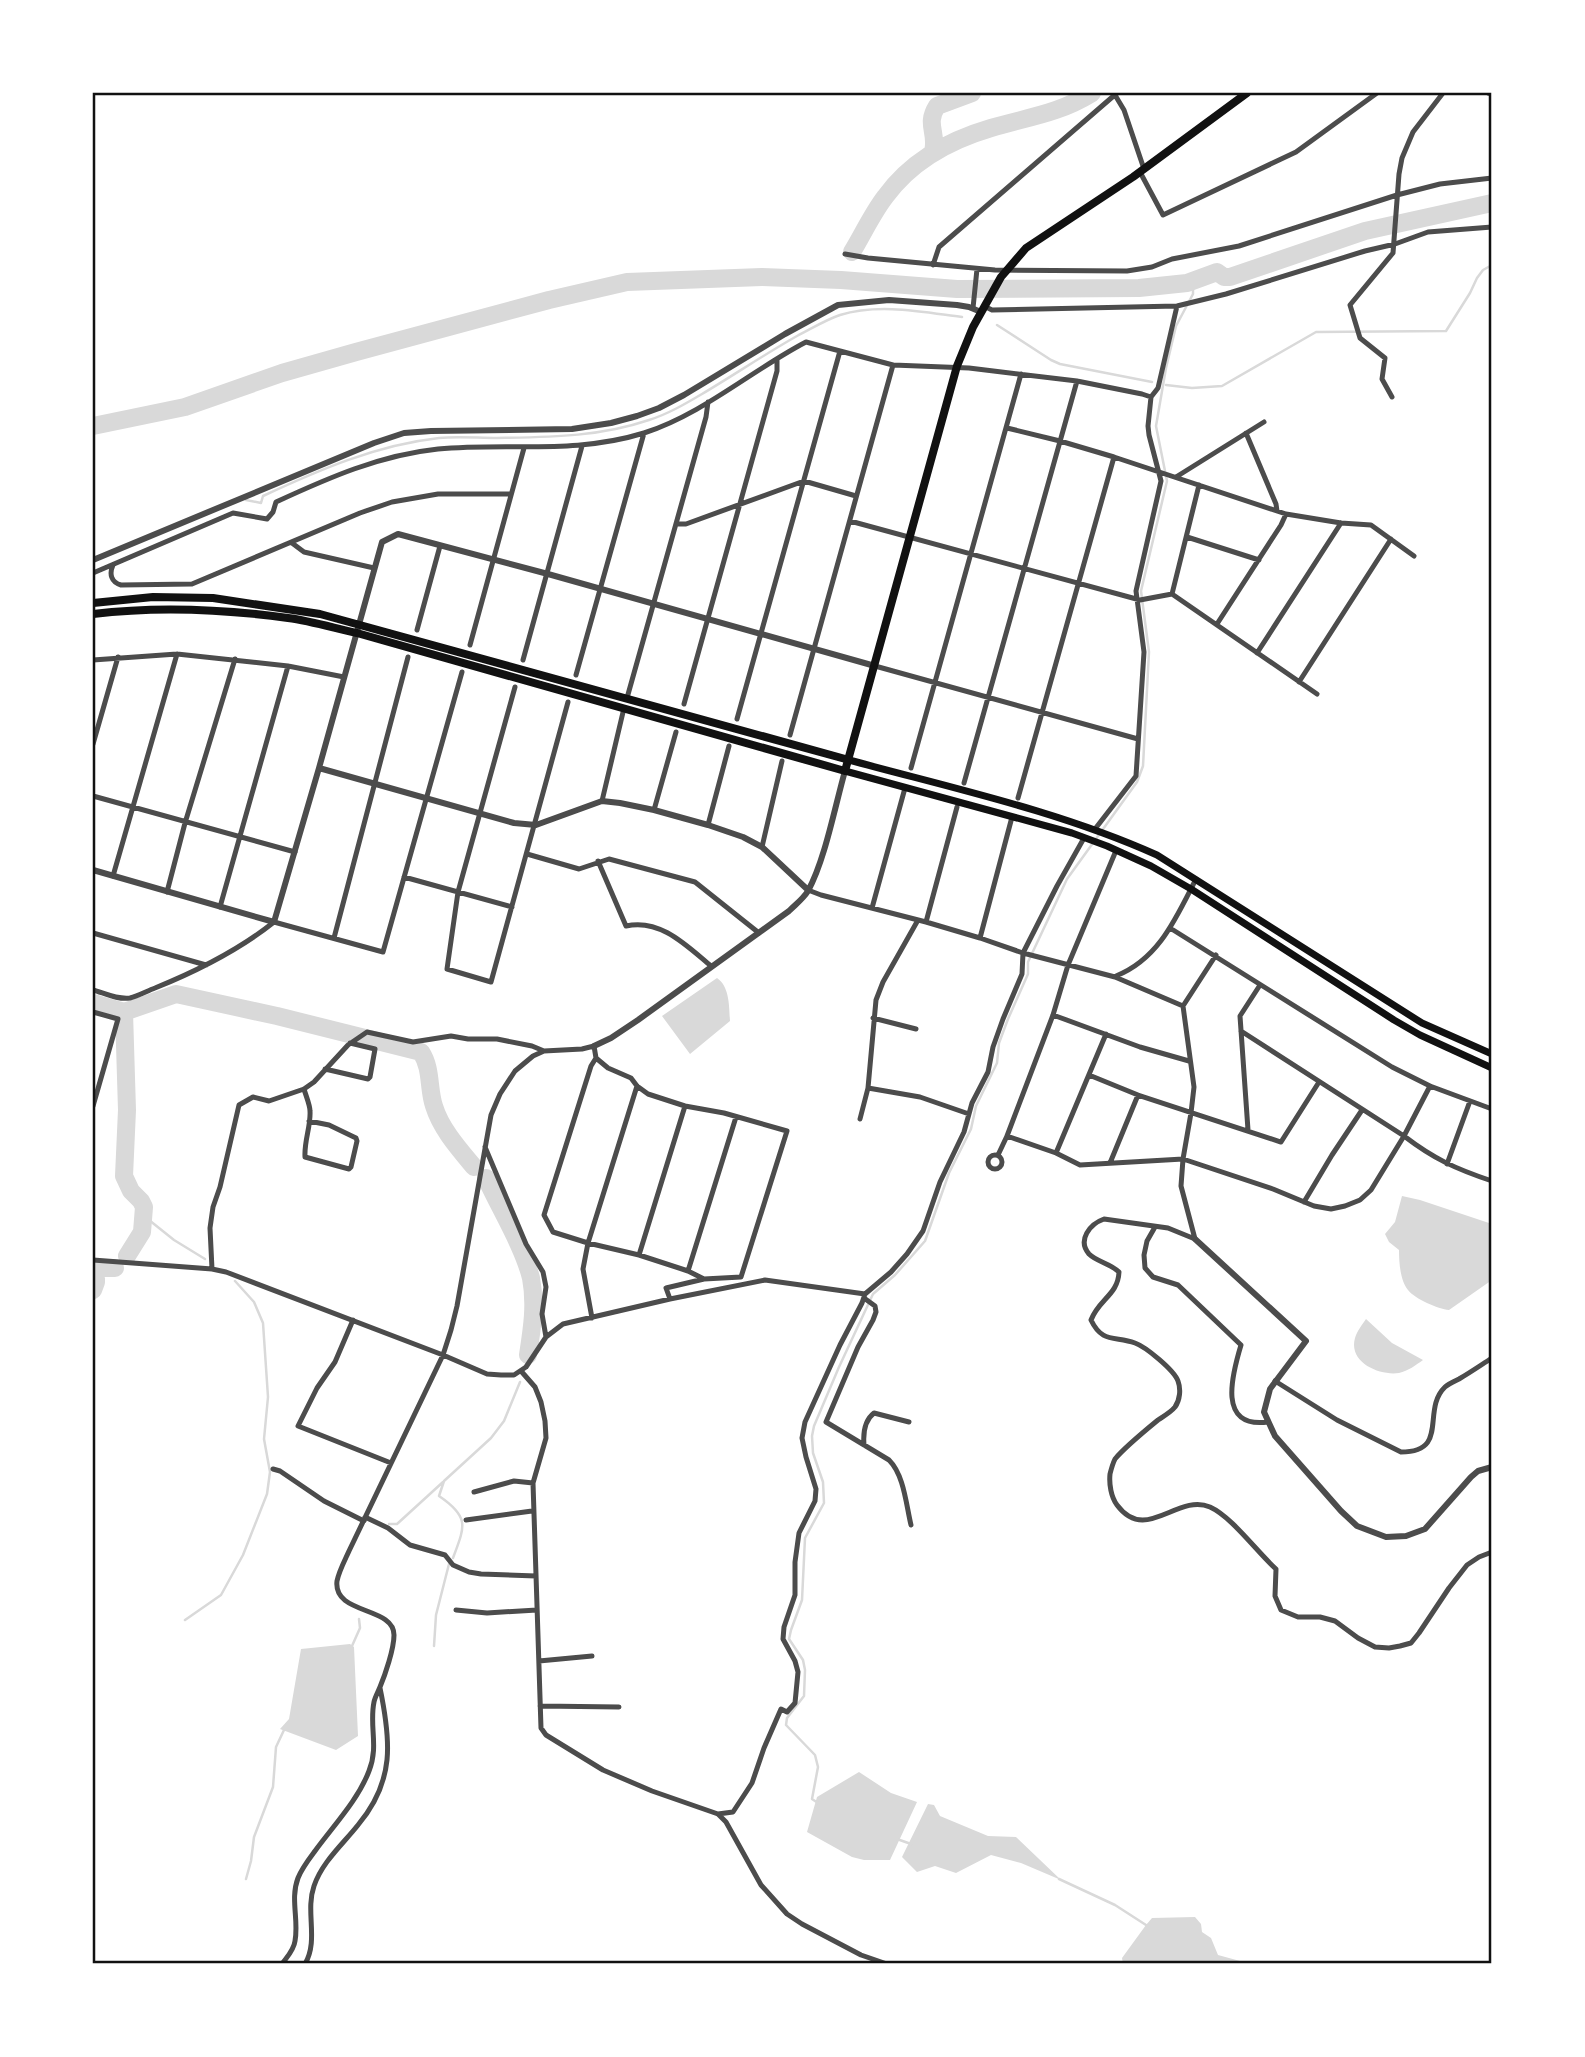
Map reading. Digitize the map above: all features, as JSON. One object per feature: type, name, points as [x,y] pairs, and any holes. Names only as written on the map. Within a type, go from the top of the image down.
[{"type":"main road","points":[[845,771],[957,366],[979,309],[1004,273],[1026,248],[1142,170],[1247,93]]},
{"type":"main road","points":[[93,603],[153,597],[213,598],[320,614],[358,629],[624,708],[1091,840],[1151,866],[1394,1020],[1492,1068]]},
{"type":"main road","points":[[93,614],[146,609],[232,612],[358,629],[627,698],[1069,819],[1157,855],[1422,1023],[1492,1054]]},
{"type":"street","points":[[933,265],[939,247],[1116,94],[1124,110],[1142,170],[1163,215],[1296,152],[1377,93]]},
{"type":"street","points":[[1392,397],[1382,379],[1385,358],[1359,335],[1350,305],[1393,253],[1399,174],[1406,145],[1419,122],[1443,93]]},
{"type":"street","points":[[845,254],[1004,273],[1114,272],[1152,267],[1172,259],[1238,246],[1397,195],[1450,183],[1492,178]]},
{"type":"street","points":[[93,560],[404,433],[572,429],[637,416],[684,395],[838,305],[889,300],[992,310],[1177,306],[1395,244],[1428,232],[1492,227]]},
{"type":"street","points":[[977,269],[974,300],[979,309]]},
{"type":"street","points":[[1100,830],[1136,776],[1144,652],[1141,599],[1136,591],[1161,481],[1148,426],[1151,397],[1158,388],[1177,306]]},
{"type":"street","points":[[93,573],[233,513],[267,519],[276,502],[375,461],[439,449],[582,446],[644,433],[672,422],[708,402],[806,342],[893,365],[957,366],[1077,381],[1151,397]]},
{"type":"street","points":[[737,719],[840,351]]},
{"type":"street","points":[[684,704],[777,371],[777,360]]},
{"type":"street","points":[[790,734],[893,365]]},
{"type":"street","points":[[911,768],[1021,374]]},
{"type":"street","points":[[964,783],[1077,381]]},
{"type":"street","points":[[627,698],[708,402]]},
{"type":"street","points":[[1173,476],[1264,422]]},
{"type":"street","points":[[1007,428],[1114,457],[1286,514],[1371,526],[1414,555]]},
{"type":"street","points":[[576,675],[644,433]]},
{"type":"street","points":[[1246,433],[1277,511]]},
{"type":"street","points":[[523,660],[582,446]]},
{"type":"street","points":[[470,645],[524,448]]},
{"type":"street","points":[[1018,798],[1114,457]]},
{"type":"street","points":[[676,524],[686,524],[804,481],[856,496]]},
{"type":"street","points":[[1172,594],[1199,485]]},
{"type":"street","points":[[113,565],[112,578],[121,585],[192,584],[360,513],[393,502],[438,494],[511,494]]},
{"type":"street","points":[[1217,624],[1286,514]]},
{"type":"street","points":[[850,521],[1141,599],[1172,594],[1317,694]]},
{"type":"street","points":[[1256,653],[1341,523]]},
{"type":"street","points":[[93,990],[118,998],[128,998],[206,965],[274,922],[382,542],[398,534],[1138,738]]},
{"type":"street","points":[[1188,537],[1259,560]]},
{"type":"street","points":[[1299,682],[1391,539]]},
{"type":"street","points":[[292,543],[304,552],[374,568]]},
{"type":"street","points":[[416,631],[440,546]]},
{"type":"street","points":[[93,660],[177,654],[288,666],[344,677]]},
{"type":"street","points":[[113,876],[177,654]]},
{"type":"street","points":[[93,744],[118,657]]},
{"type":"street","points":[[334,938],[408,657]]},
{"type":"street","points":[[167,892],[235,659]]},
{"type":"street","points":[[220,907],[288,666]]},
{"type":"street","points":[[93,870],[383,952],[462,672]]},
{"type":"street","points":[[515,687],[458,892],[447,970],[491,982],[568,702]]},
{"type":"street","points":[[602,802],[624,708]]},
{"type":"street","points":[[654,810],[676,732]]},
{"type":"street","points":[[708,825],[729,746]]},
{"type":"street","points":[[762,847],[782,761]]},
{"type":"street","points":[[319,768],[514,823],[536,825],[602,802],[654,810],[743,837],[762,847],[808,890],[1115,977],[1183,1006]]},
{"type":"street","points":[[212,1269],[210,1228],[213,1208],[239,1105],[253,1097],[269,1101],[304,1090],[352,1042],[367,1031],[413,1042],[451,1036],[468,1040],[497,1039],[544,1051],[582,1049],[611,1038],[801,900],[818,866],[845,771]]},
{"type":"street","points":[[872,908],[905,788]]},
{"type":"street","points":[[93,796],[295,852]]},
{"type":"street","points":[[926,922],[957,807]]},
{"type":"street","points":[[980,937],[1012,817]]},
{"type":"street","points":[[718,1814],[733,1812],[752,1783],[781,1709],[787,1712],[795,1703],[798,1671],[783,1639],[784,1627],[795,1595],[795,1562],[799,1533],[815,1501],[816,1489],[802,1438],[805,1422],[864,1296],[891,1272],[923,1231],[940,1182],[964,1132],[972,1103],[988,1072],[1003,1019],[1022,974],[1023,953],[1057,886],[1091,840]]},
{"type":"street","points":[[527,853],[579,869],[608,859],[695,882],[759,933]]},
{"type":"street","points":[[998,1155],[1053,1015],[1068,965],[1115,853]]},
{"type":"street","points":[[598,861],[626,926],[638,923],[671,933],[710,967]]},
{"type":"street","points":[[404,877],[512,907]]},
{"type":"street","points":[[1115,977],[1129,971],[1158,946],[1196,879]]},
{"type":"street","points":[[860,1119],[868,1088],[876,1000],[883,982],[918,920]]},
{"type":"street","points":[[1170,928],[1392,1067],[1430,1086],[1492,1109]]},
{"type":"street","points":[[93,933],[206,965]]},
{"type":"street","points":[[1195,1238],[1181,1186],[1194,1087],[1183,1006],[1216,955]]},
{"type":"street","points":[[1248,1129],[1240,1016],[1259,985]]},
{"type":"street","points":[[93,1012],[118,1019],[93,1106]]},
{"type":"street","points":[[1053,1015],[1140,1048],[1189,1061]]},
{"type":"street","points":[[873,1018],[916,1029]]},
{"type":"street","points":[[1241,1031],[1428,1154],[1458,1170],[1492,1179]]},
{"type":"street","points":[[1056,1153],[1106,1034]]},
{"type":"street","points":[[325,1069],[368,1079],[370,1077],[375,1049],[352,1042]]},
{"type":"street","points":[[594,1046],[596,1058],[608,1068],[631,1078],[648,1094],[787,1131],[741,1277],[704,1279],[666,1288],[670,1299]]},
{"type":"street","points":[[282,1964],[295,1941],[294,1895],[297,1880],[309,1859],[362,1787],[370,1770],[375,1743],[374,1702],[394,1639],[393,1628],[386,1620],[344,1599],[337,1588],[339,1575],[443,1355],[457,1306],[491,1115],[506,1081],[523,1063],[544,1051]]},
{"type":"street","points":[[596,1058],[591,1066],[544,1216],[553,1232],[639,1255],[704,1279]]},
{"type":"street","points":[[1089,1075],[1138,1095],[1281,1142],[1319,1082]]},
{"type":"street","points":[[592,1318],[583,1269],[588,1243],[637,1086]]},
{"type":"street","points":[[1007,1136],[1056,1153],[1080,1165],[1183,1159],[1331,1209],[1360,1200],[1378,1180],[1430,1086]]},
{"type":"street","points":[[868,1088],[920,1097],[969,1114]]},
{"type":"street","points":[[304,1090],[310,1111],[305,1157],[349,1169],[356,1138],[329,1125],[309,1121]]},
{"type":"street","points":[[1110,1163],[1138,1095]]},
{"type":"street","points":[[1447,1164],[1470,1101]]},
{"type":"street","points":[[639,1255],[685,1106]]},
{"type":"street","points":[[1304,1202],[1362,1110]]},
{"type":"street","points":[[688,1271],[736,1117]]},
{"type":"street","points":[[485,1147],[526,1244],[543,1272],[546,1287],[542,1314],[546,1337]]},
{"type":"street","points":[[1492,1467],[1478,1471],[1471,1477],[1425,1529],[1406,1536],[1386,1537],[1357,1526],[1275,1436],[1264,1412],[1265,1402],[1275,1381],[1306,1341],[1195,1238],[1168,1228],[1104,1219],[1088,1229],[1085,1238],[1090,1255],[1119,1272],[1115,1291],[1095,1311],[1091,1320],[1097,1331],[1103,1336],[1137,1343],[1144,1348],[1178,1380],[1180,1395],[1176,1406],[1150,1426],[1115,1460],[1110,1488],[1114,1501],[1123,1512],[1135,1519],[1149,1521],[1191,1505],[1208,1506],[1234,1527],[1276,1569],[1275,1596],[1281,1610],[1298,1617],[1320,1617],[1335,1621],[1375,1647],[1390,1648],[1411,1643],[1467,1565],[1492,1552]]},
{"type":"street","points":[[1155,1227],[1147,1241],[1145,1268],[1153,1277],[1178,1285],[1241,1345],[1234,1366],[1232,1407],[1241,1418],[1254,1424],[1268,1422]]},
{"type":"street","points":[[93,1260],[212,1269],[236,1275],[487,1374],[514,1375],[521,1371],[546,1337],[563,1324],[670,1299],[765,1280],[864,1296],[876,1312],[858,1347],[827,1422],[895,1466],[911,1525]]},
{"type":"street","points":[[353,1320],[335,1362],[317,1388],[298,1426],[391,1463]]},
{"type":"street","points":[[1275,1381],[1337,1420],[1401,1452],[1410,1452],[1427,1445],[1431,1436],[1434,1409],[1444,1387],[1492,1358]]},
{"type":"street","points":[[521,1371],[535,1388],[541,1402],[546,1438],[533,1483],[532,1511],[541,1728],[562,1746],[603,1770],[652,1791],[718,1814],[726,1822],[761,1885],[787,1914],[861,1955],[887,1964]]},
{"type":"street","points":[[864,1445],[865,1427],[874,1413],[909,1422]]},
{"type":"street","points":[[273,1469],[280,1471],[324,1502],[388,1528],[410,1545],[445,1555],[453,1565],[469,1572],[536,1576]]},
{"type":"street","points":[[474,1492],[514,1481],[533,1483]]},
{"type":"street","points":[[466,1520],[532,1511]]},
{"type":"street","points":[[456,1610],[487,1613],[537,1610]]},
{"type":"street","points":[[539,1661],[592,1656]]},
{"type":"street","points":[[305,1964],[311,1954],[310,1904],[315,1882],[322,1869],[378,1797],[387,1770],[388,1752],[380,1688]]},
{"type":"street","points":[[540,1706],[619,1707]]},
{"type":"shaded area","points":[[717,978],[727,992],[730,1021],[690,1054],[662,1016]]},
{"type":"shaded area","points":[[1402,1196],[1492,1224],[1492,1280],[1449,1310],[1433,1306],[1416,1297],[1403,1281],[1399,1250],[1389,1242],[1385,1234],[1395,1222]]},
{"type":"shaded area","points":[[1366,1319],[1392,1343],[1423,1360],[1399,1373],[1383,1372],[1367,1366],[1356,1354],[1354,1347],[1356,1335]]},
{"type":"shaded area","points":[[350,1644],[354,1647],[358,1736],[336,1750],[280,1729],[289,1719],[301,1649]]},
{"type":"shaded area","points":[[859,1772],[891,1793],[917,1802],[890,1860],[852,1857],[807,1832],[817,1797]]},
{"type":"shaded area","points":[[928,1804],[934,1805],[940,1816],[988,1836],[1016,1837],[1061,1880],[1021,1863],[991,1855],[956,1873],[935,1866],[917,1872],[902,1857]]},
{"type":"shaded area","points":[[1195,1917],[1201,1924],[1202,1932],[1211,1938],[1218,1955],[1251,1964],[1123,1964],[1122,1958],[1152,1918]]},
{"type":"waterway","points":[[933,152],[932,118],[937,106],[972,93]]},
{"type":"waterway","points":[[852,252],[876,210],[895,184],[932,154],[976,133],[1055,110],[1092,93]]},
{"type":"waterway","points":[[93,426],[185,407],[282,373],[356,352],[627,282],[762,277],[957,289],[1139,288],[1187,283],[1217,272],[1224,277],[1230,277],[1365,231],[1492,203]]},
{"type":"waterway","points":[[1166,385],[1192,388],[1222,386],[1316,332],[1446,331],[1477,278],[1483,270],[1492,265]]},
{"type":"waterway","points":[[818,1803],[812,1799],[818,1767],[815,1755],[786,1725],[787,1718],[804,1696],[803,1660],[789,1639],[802,1600],[805,1538],[824,1503],[823,1482],[813,1453],[814,1426],[873,1294],[895,1275],[925,1241],[949,1173],[971,1129],[976,1106],[997,1063],[999,1043],[1028,974],[1028,962],[1067,879],[1137,782],[1143,766],[1149,652],[1141,591],[1167,481],[1156,426],[1176,326],[1193,294],[1193,288],[1187,283]]},
{"type":"waterway","points":[[246,500],[261,503],[263,496],[327,468],[416,441],[446,437],[574,435],[630,426],[683,405],[797,336],[823,322],[855,311],[885,309],[962,317]]},
{"type":"waterway","points":[[997,325],[1060,364],[1152,382]]},
{"type":"waterway","points":[[93,1003],[124,1012],[176,994],[421,1052],[427,1065],[432,1099],[441,1123],[474,1167]]},
{"type":"waterway","points":[[124,1012],[127,1110],[124,1176],[131,1191],[144,1207],[142,1232],[127,1256]]},
{"type":"waterway","points":[[486,1178],[517,1240],[531,1278],[533,1307],[528,1355]]},
{"type":"waterway","points":[[144,1216],[174,1240],[205,1259]]},
{"type":"waterway","points":[[93,1290],[96,1274],[101,1268],[115,1268]]},
{"type":"waterway","points":[[185,1620],[221,1595],[243,1555],[267,1494],[270,1472],[264,1439],[268,1397],[263,1323],[254,1302],[235,1281]]},
{"type":"waterway","points":[[453,1558],[462,1523],[456,1510],[439,1496],[444,1481],[491,1438],[504,1421],[520,1382]]},
{"type":"waterway","points":[[389,1524],[397,1524],[443,1482]]},
{"type":"waterway","points":[[434,1646],[436,1615],[449,1564]]},
{"type":"waterway","points":[[352,1646],[360,1628],[359,1619]]},
{"type":"waterway","points":[[246,1879],[254,1837],[273,1787],[276,1747],[284,1730]]},
{"type":"waterway","points":[[897,1839],[911,1844]]},
{"type":"waterway","points":[[1059,1879],[1115,1905],[1146,1925]]}]
